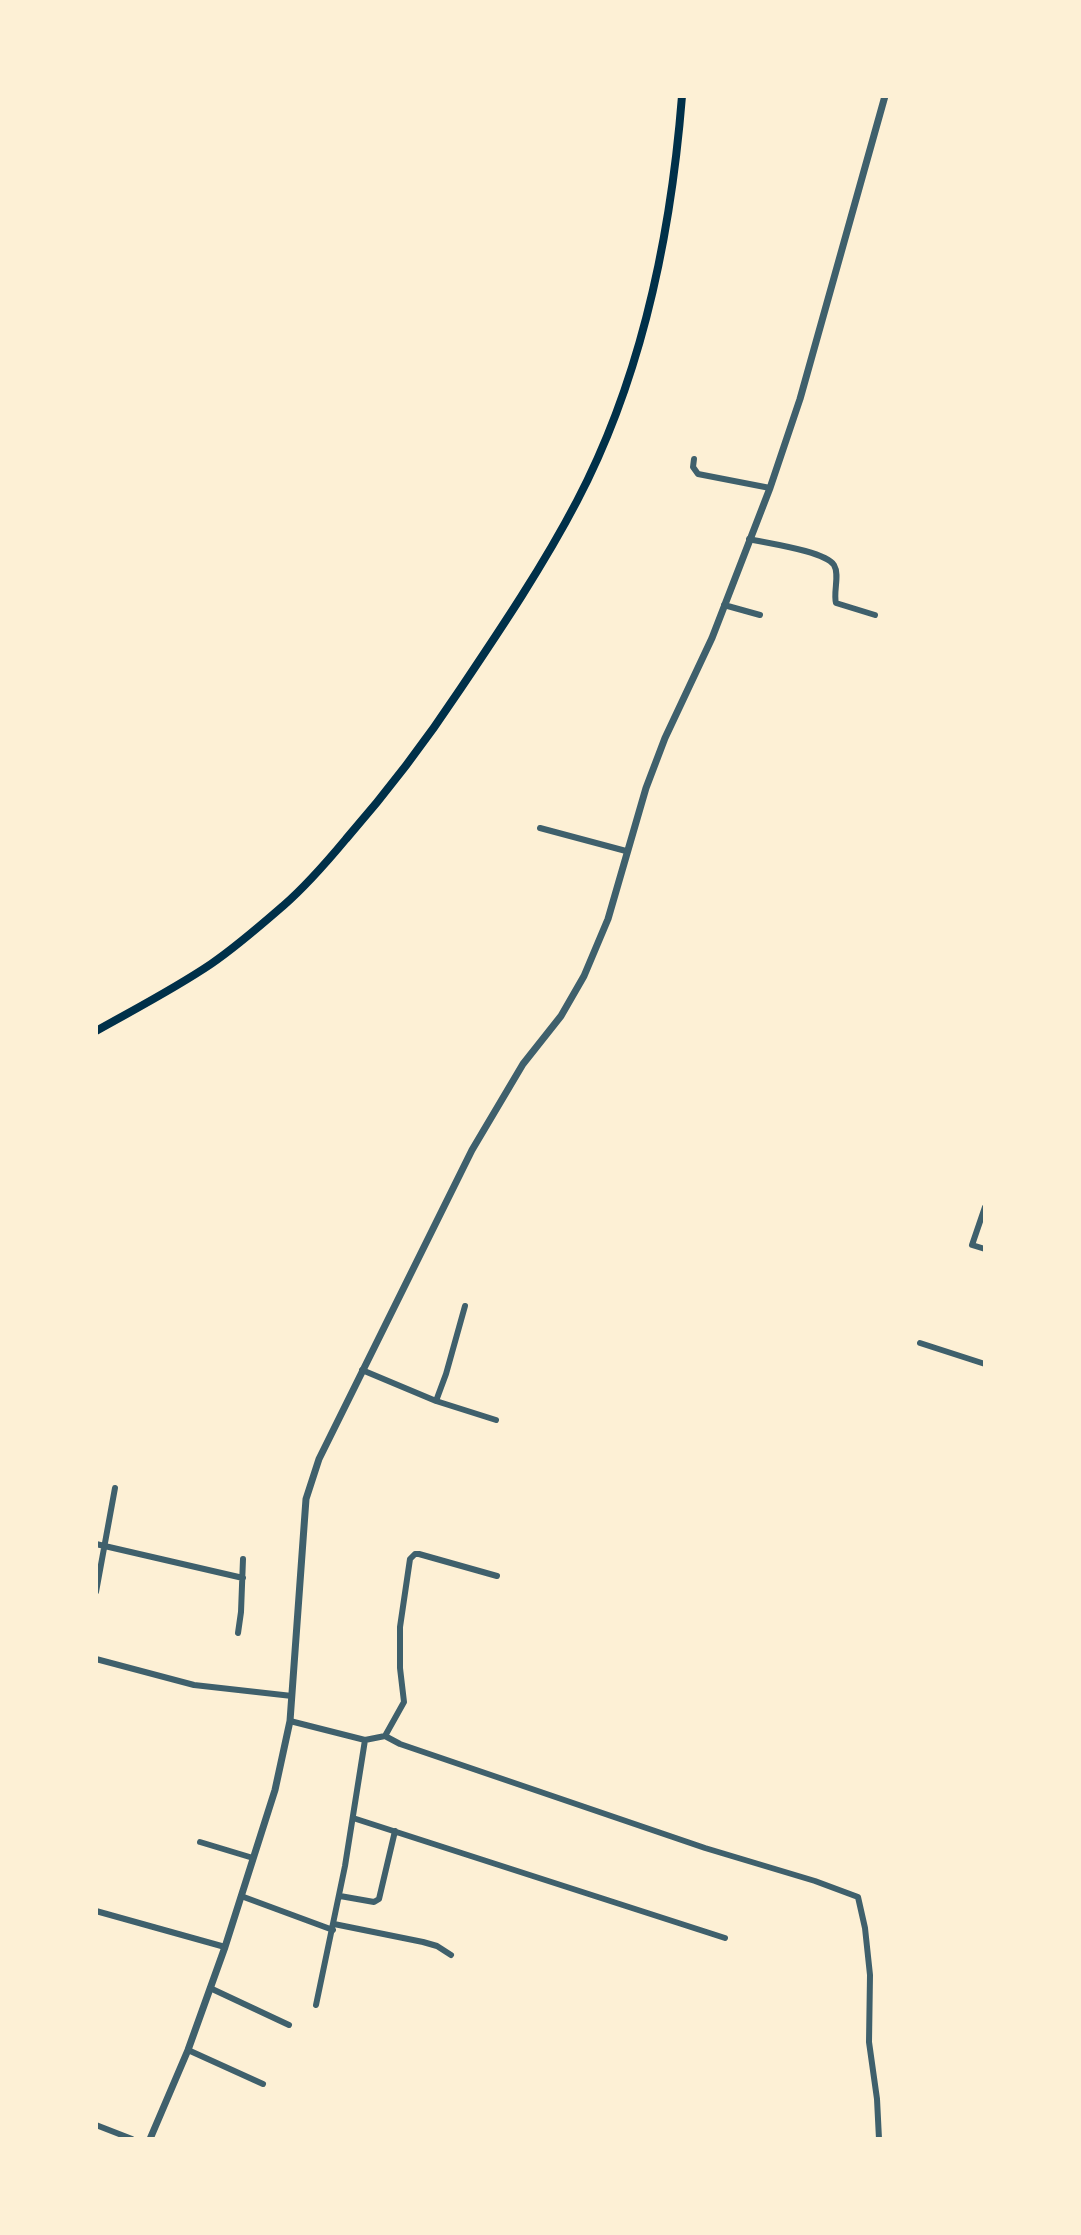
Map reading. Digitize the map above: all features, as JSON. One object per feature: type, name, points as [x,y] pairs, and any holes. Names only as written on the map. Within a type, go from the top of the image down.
[{"type":"main road","points":[[96,1031],[212,963],[271,917],[305,885],[382,798],[426,742],[498,632],[577,501],[604,444],[625,384],[645,320],[671,198],[682,96]]},
{"type":"street","points":[[150,2139],[188,2050],[225,1947],[275,1790],[292,1696],[306,1499],[319,1459],[471,1150],[523,1064],[575,994],[608,919],[626,851],[665,738],[712,638],[770,488],[800,399],[885,96]]},
{"type":"street","points":[[694,458],[692,467],[698,474],[770,488]]},
{"type":"street","points":[[749,539],[815,554],[831,561],[836,573],[836,603],[876,615]]},
{"type":"street","points":[[724,606],[760,615]]},
{"type":"street","points":[[540,828],[626,851]]},
{"type":"street","points":[[985,1207],[972,1245],[985,1249]]},
{"type":"street","points":[[436,1401],[465,1306]]},
{"type":"street","points":[[920,1343],[985,1364]]},
{"type":"street","points":[[362,1370],[436,1401],[496,1420]]},
{"type":"street","points":[[96,1592],[115,1488]]},
{"type":"street","points":[[96,1544],[243,1578]]},
{"type":"street","points":[[385,1736],[404,1702],[400,1668],[400,1627],[410,1559],[419,1554],[497,1576]]},
{"type":"street","points":[[238,1633],[243,1559]]},
{"type":"street","points":[[96,1660],[194,1685],[292,1696]]},
{"type":"street","points":[[289,1721],[365,1740],[385,1736],[400,1744],[705,1848],[815,1881],[858,1897],[865,1928],[870,1975],[869,2042],[877,2099],[879,2139]]},
{"type":"street","points":[[316,2005],[340,1896],[365,1740]]},
{"type":"street","points":[[352,1818],[725,1938]]},
{"type":"street","points":[[340,1896],[374,1902],[379,1899],[395,1831]]},
{"type":"street","points":[[201,1842],[253,1858]]},
{"type":"street","points":[[241,1896],[333,1927],[423,1942],[437,1946],[451,1955]]},
{"type":"street","points":[[96,1911],[225,1947]]},
{"type":"street","points":[[210,1988],[289,2025]]},
{"type":"street","points":[[188,2050],[264,2084]]},
{"type":"street","points":[[96,2125],[132,2139]]}]
